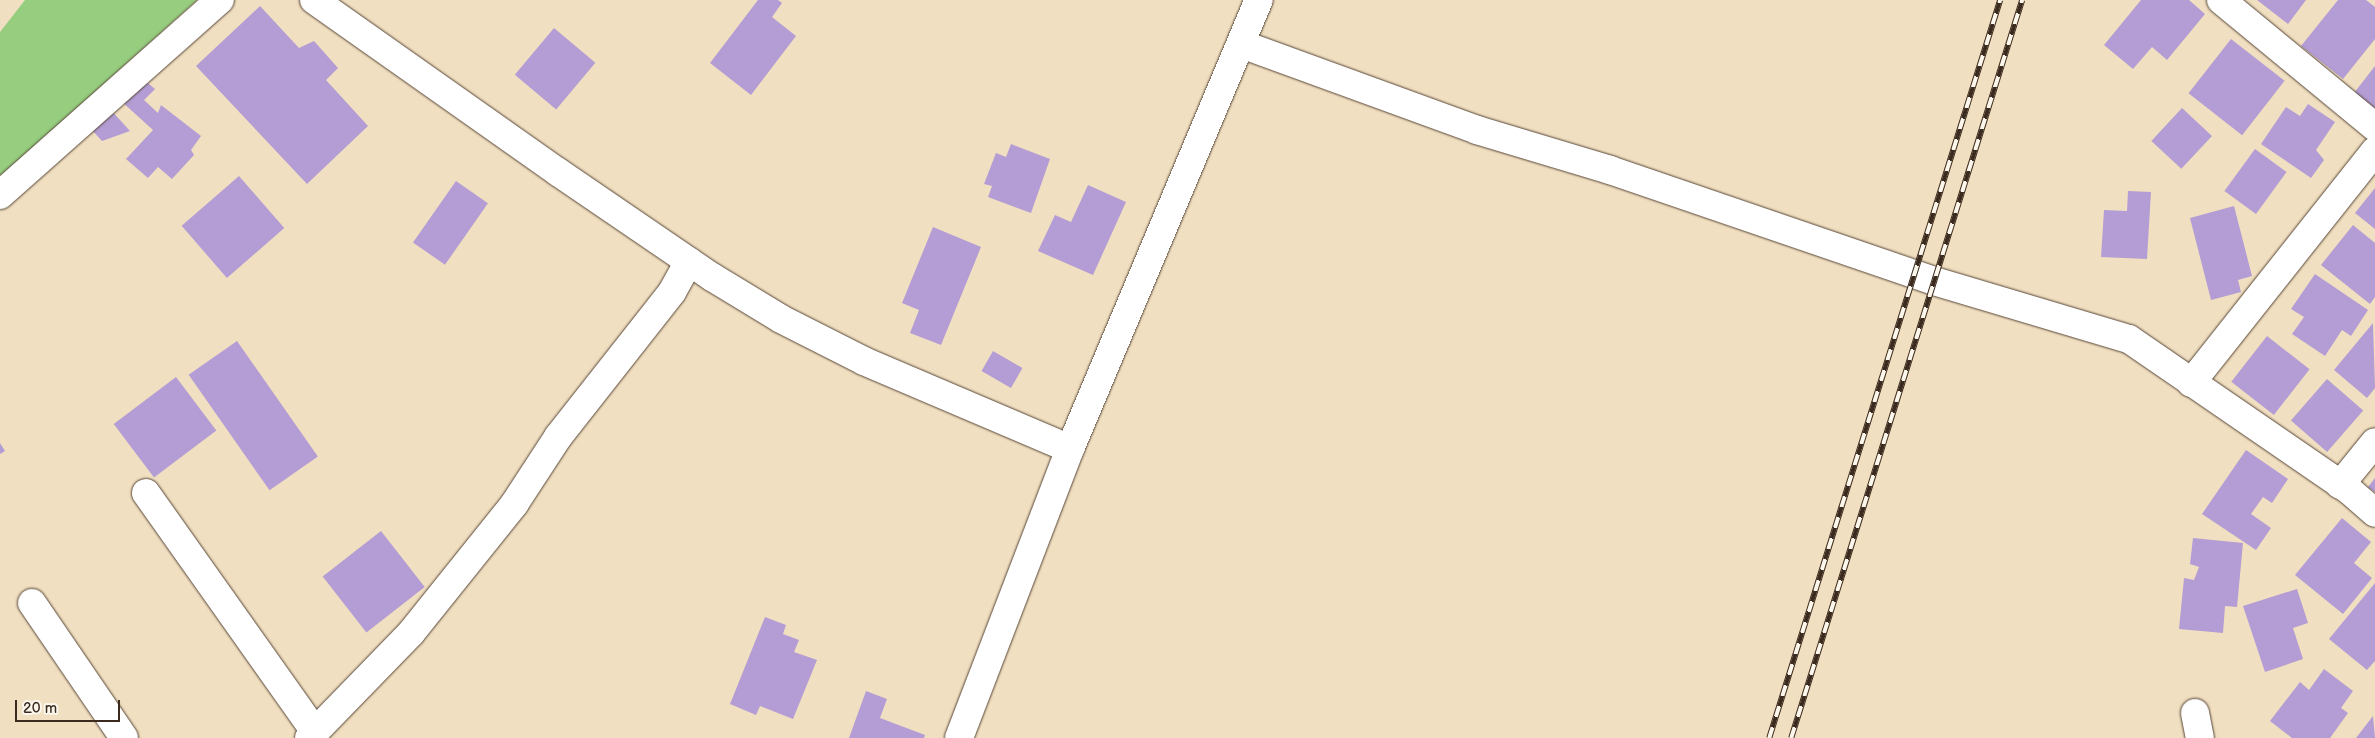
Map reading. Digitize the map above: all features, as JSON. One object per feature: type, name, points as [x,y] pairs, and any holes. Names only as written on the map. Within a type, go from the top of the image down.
[{"type":"street","points":[[0,195],[220,0]]},
{"type":"street","points":[[314,0],[688,261],[781,319],[864,361],[1070,448]]},
{"type":"street","points":[[959,738],[1070,448],[1259,0]]},
{"type":"street","points":[[2221,0],[2375,127]]},
{"type":"street","points":[[1241,44],[1476,130],[1610,170],[1934,281],[2129,339],[2340,485],[2375,513]]},
{"type":"street","points":[[2191,383],[2375,151]]},
{"type":"street","points":[[146,493],[312,735],[411,633],[515,503],[558,437],[672,292],[688,261]]},
{"type":"street","points":[[2340,485],[2375,442]]},
{"type":"street","points":[[32,604],[124,738]]},
{"type":"green space","points":[[25,0],[197,0],[0,177],[0,32]]},
{"type":"building","points":[[758,0],[778,0],[782,3],[772,17],[796,36],[751,95],[710,63]]},
{"type":"building","points":[[2141,0],[2189,0],[2205,14],[2167,60],[2152,47],[2133,69],[2104,45]]},
{"type":"building","points":[[2257,0],[2306,0],[2288,24]]},
{"type":"building","points":[[2338,0],[2366,0],[2375,7],[2375,39],[2343,79],[2301,46]]},
{"type":"building","points":[[260,6],[299,48],[314,41],[338,68],[326,80],[368,126],[307,184],[196,66]]},
{"type":"building","points":[[554,28],[595,63],[556,109],[515,75]]},
{"type":"building","points":[[2231,39],[2285,81],[2242,135],[2189,93]]},
{"type":"building","points":[[2375,66],[2375,108],[2354,93]]},
{"type":"building","points":[[142,78],[155,89],[144,100],[158,113],[161,105],[201,136],[191,150],[194,155],[172,179],[158,167],[148,178],[126,159],[153,130],[121,101]]},
{"type":"building","points":[[2308,104],[2335,122],[2316,150],[2324,160],[2311,178],[2261,144],[2286,107],[2300,116]]},
{"type":"building","points":[[2182,108],[2212,136],[2181,169],[2151,141]]},
{"type":"building","points":[[110,109],[130,131],[102,141],[90,128]]},
{"type":"building","points":[[1011,144],[1050,159],[1031,213],[988,197],[992,186],[984,184],[996,153],[1006,157]]},
{"type":"building","points":[[2255,149],[2287,172],[2256,214],[2224,191]]},
{"type":"building","points":[[239,176],[284,228],[227,278],[182,226]]},
{"type":"building","points":[[456,181],[488,203],[445,265],[413,242]]},
{"type":"building","points":[[1088,185],[1126,202],[1093,275],[1038,251],[1055,215],[1071,222]]},
{"type":"building","points":[[2375,188],[2375,229],[2355,213]]},
{"type":"building","points":[[2128,191],[2151,192],[2147,259],[2101,257],[2104,210],[2127,211]]},
{"type":"building","points":[[2234,206],[2252,276],[2238,280],[2241,292],[2211,300],[2190,218]]},
{"type":"building","points":[[2353,225],[2375,243],[2375,297],[2370,304],[2321,265]]},
{"type":"building","points":[[933,227],[981,247],[941,345],[910,333],[919,310],[902,303]]},
{"type":"building","points":[[2315,274],[2368,310],[2351,336],[2342,330],[2325,356],[2292,334],[2304,317],[2291,309]]},
{"type":"building","points":[[2373,323],[2375,388],[2367,398],[2334,370]]},
{"type":"building","points":[[2267,336],[2310,369],[2274,415],[2231,382]]},
{"type":"building","points":[[237,341],[318,457],[270,490],[189,375]]},
{"type":"building","points":[[993,351],[1022,368],[1011,388],[982,371]]},
{"type":"building","points":[[176,377],[216,431],[154,477],[114,424]]},
{"type":"building","points":[[2327,379],[2363,410],[2327,452],[2291,421]]},
{"type":"building","points":[[0,443],[5,451],[0,454]]},
{"type":"building","points":[[2246,450],[2288,479],[2272,503],[2263,497],[2251,514],[2271,528],[2256,550],[2202,514]]},
{"type":"building","points":[[2375,478],[2375,492],[2368,487]]},
{"type":"building","points":[[2342,518],[2371,542],[2354,563],[2372,578],[2343,614],[2295,575]]},
{"type":"building","points":[[381,531],[425,587],[366,633],[323,577]]},
{"type":"building","points":[[2193,538],[2243,543],[2237,607],[2225,606],[2223,633],[2179,629],[2184,578],[2194,580],[2199,567],[2190,564]]},
{"type":"building","points":[[2375,583],[2375,661],[2367,670],[2329,639]]},
{"type":"building","points":[[2297,589],[2308,623],[2293,628],[2303,659],[2265,672],[2243,606]]},
{"type":"building","points":[[765,617],[786,625],[783,634],[799,640],[794,652],[817,660],[793,719],[760,706],[756,715],[730,704]]},
{"type":"building","points":[[2324,669],[2353,691],[2341,708],[2348,713],[2330,738],[2292,738],[2270,721],[2300,682],[2309,690]]},
{"type":"building","points":[[866,691],[887,699],[880,718],[925,735],[924,738],[849,738]]},
{"type":"building","points":[[2373,716],[2375,738],[2356,738]]},
{"type":"railway","points":[[1769,738],[2000,0]]},
{"type":"railway","points":[[1791,738],[2022,0]]}]
